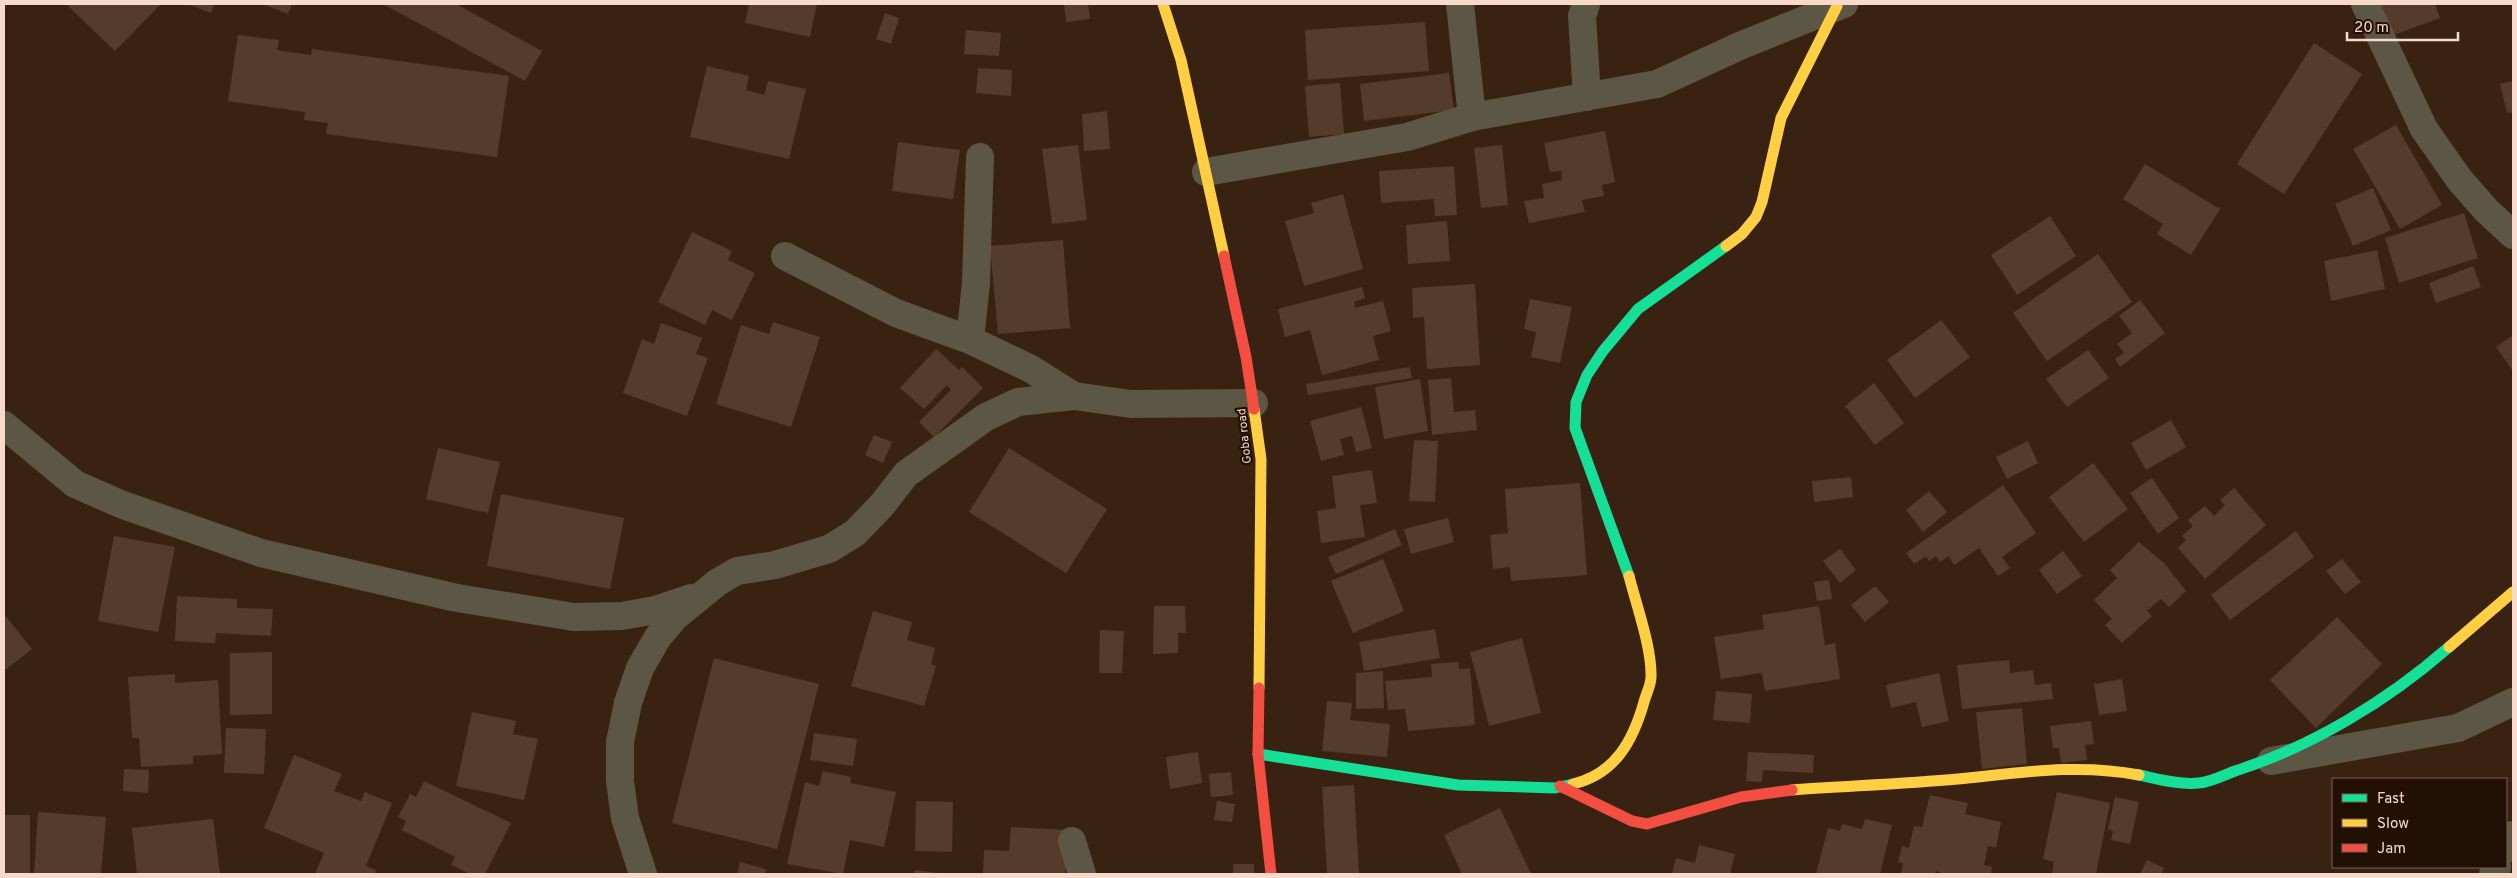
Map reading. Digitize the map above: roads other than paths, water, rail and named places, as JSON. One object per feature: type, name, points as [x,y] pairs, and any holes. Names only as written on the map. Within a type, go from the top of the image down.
[{"type":"street","name":"Goba road","points":[[1163,4],[1181,60],[1246,357],[1254,403],[1261,459],[1258,754],[1272,874]]},
{"type":"street","points":[[1460,4],[1472,117]]},
{"type":"street","points":[[1586,4],[1582,16],[1587,97]]},
{"type":"street","points":[[2365,4],[2424,129],[2459,180],[2486,210],[2513,235]]},
{"type":"street","points":[[1206,172],[1407,137],[1472,117],[1657,84],[1742,45],[1840,5]]},
{"type":"street","points":[[1258,754],[1458,786],[1560,786],[1581,782],[1611,765],[1629,744],[1642,712],[1651,677],[1646,642],[1626,565],[1575,428],[1576,402],[1587,375],[1602,351],[1638,309],[1742,234],[1756,218],[1762,202],[1781,118],[1840,5]]},
{"type":"street","points":[[970,340],[976,283],[980,157]]},
{"type":"street","points":[[784,256],[896,313],[970,340],[1031,369],[1074,396]]},
{"type":"street","points":[[643,874],[625,818],[620,781],[620,742],[628,703],[640,668],[658,638],[675,617],[702,594],[738,571],[774,565],[829,549],[855,533],[882,505],[906,474],[986,417],[1018,402],[1074,396],[1131,404],[1254,403]]},
{"type":"street","points":[[4,425],[75,484],[124,505],[261,553],[337,572],[457,598],[574,618],[622,616],[655,610],[702,594]]},
{"type":"street","points":[[2261,763],[2358,715],[2427,666],[2513,592]]},
{"type":"street","points":[[1560,786],[1632,821],[1647,824],[1741,797],[1790,789],[1956,780],[2067,768],[2108,770],[2189,784],[2200,783],[2261,763],[2458,728],[2513,702]]},
{"type":"street","points":[[2507,847],[2513,835]]},
{"type":"street","points":[[1072,841],[1082,874]]}]
